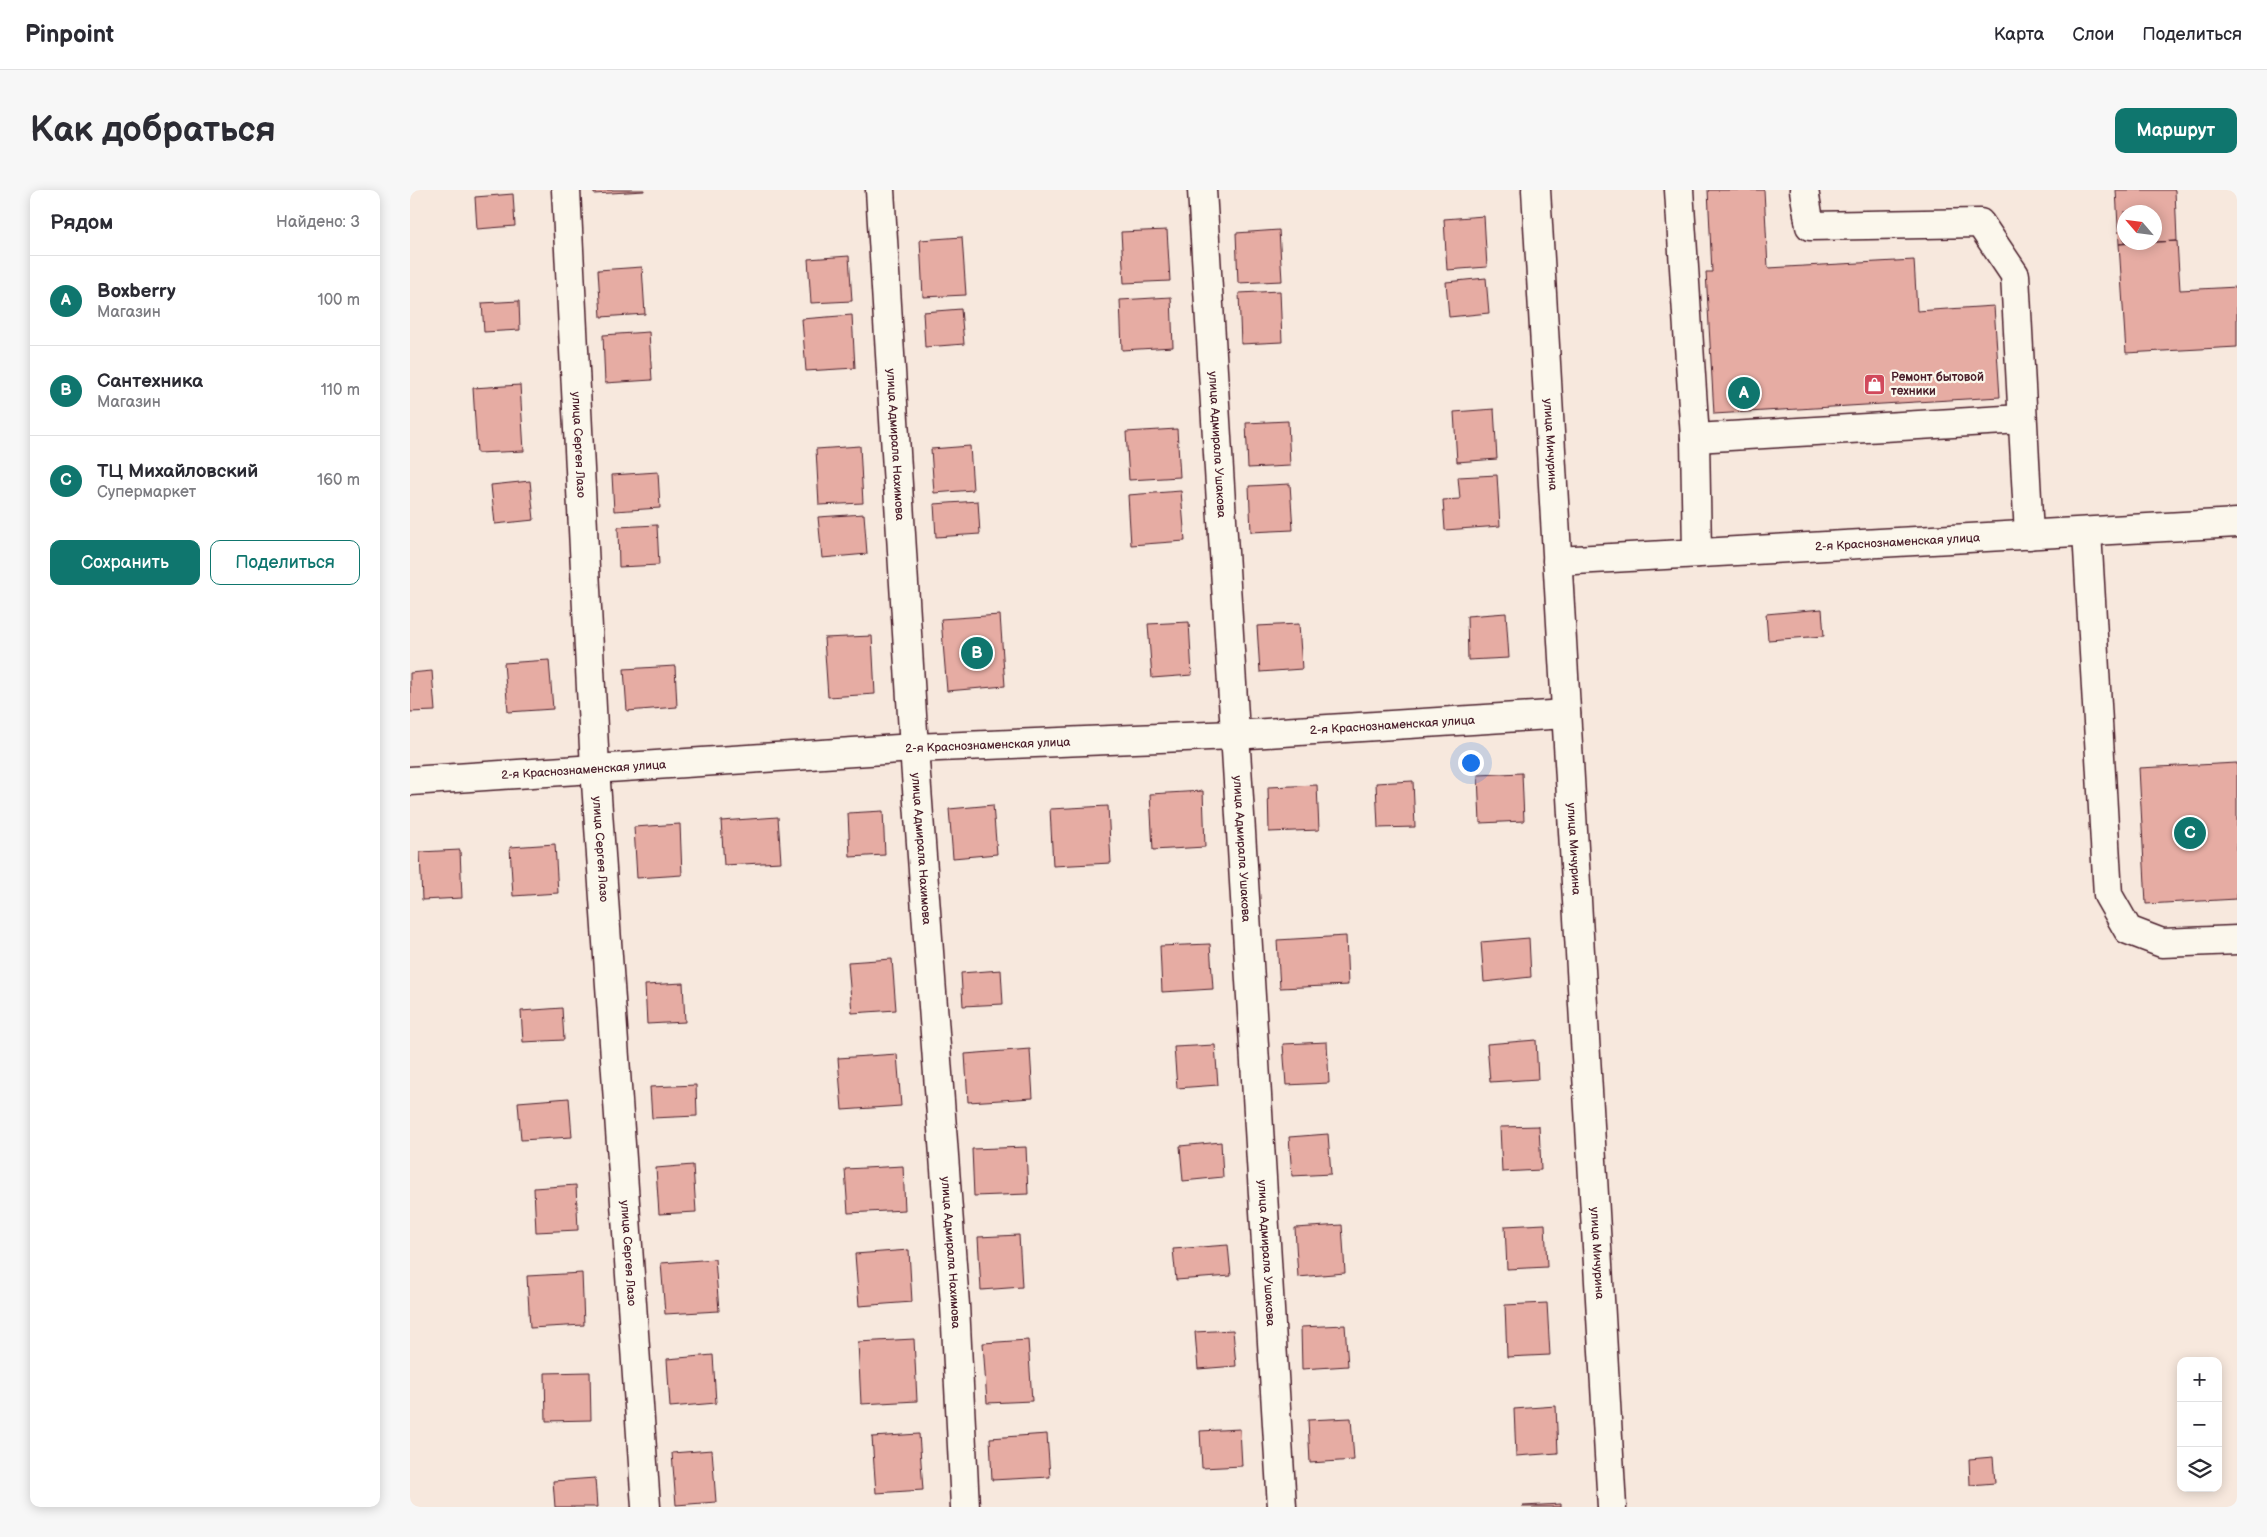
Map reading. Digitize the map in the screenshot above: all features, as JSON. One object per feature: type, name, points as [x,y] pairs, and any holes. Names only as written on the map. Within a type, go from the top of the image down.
[{"type":"street","name":"улица Сергея Лазо","points":[[566,190],[595,768],[646,1507]]},
{"type":"street","name":"улица Адмирала Нахимова","points":[[880,190],[914,748],[955,1305],[965,1507]]},
{"type":"street","name":"улица Адмирала Ушакова","points":[[1202,190],[1282,1507]]},
{"type":"street","name":"улица Мичурина","points":[[1536,190],[1612,1507]]},
{"type":"street","points":[[1679,190],[1695,438],[1697,553]]},
{"type":"street","points":[[1804,190],[1810,226],[1980,223],[2015,275],[2029,535]]},
{"type":"street","points":[[1695,438],[2022,419]]},
{"type":"street","name":"2-я Краснознаменская улица","points":[[1558,561],[2237,523]]},
{"type":"street","points":[[2086,532],[2108,895],[2128,930],[2162,943],[2237,940]]},
{"type":"street","name":"2-я Краснознаменская улица","points":[[410,781],[914,748],[1234,735],[1566,714]]},
{"type":"building","points":[[594,190],[644,190],[644,191],[594,194]]},
{"type":"building","points":[[1708,190],[1764,190],[1768,268],[1914,260],[1917,311],[1994,306],[2000,397],[1714,414],[1706,272],[1712,272]]},
{"type":"building","points":[[2116,190],[2175,190],[2177,241],[2162,242],[2162,205],[2117,205],[2117,208]]},
{"type":"building","points":[[513,194],[515,226],[477,229],[475,197]]},
{"type":"building","points":[[1484,216],[1487,267],[1447,270],[1444,219]]},
{"type":"building","points":[[1167,230],[1170,281],[1124,283],[1121,232]]},
{"type":"building","points":[[1279,230],[1282,281],[1238,283],[1236,233]]},
{"type":"building","points":[[962,237],[966,295],[923,297],[920,240]]},
{"type":"building","points":[[2177,241],[2180,290],[2237,287],[2237,347],[2126,353],[2119,250],[2162,250],[2162,242]]},
{"type":"building","points":[[849,256],[852,301],[811,303],[808,259]]},
{"type":"building","points":[[642,267],[645,314],[601,317],[598,270]]},
{"type":"building","points":[[1486,278],[1489,313],[1449,317],[1446,282]]},
{"type":"building","points":[[1280,291],[1282,342],[1241,344],[1239,293]]},
{"type":"building","points":[[1171,297],[1173,347],[1122,350],[1120,300]]},
{"type":"building","points":[[519,301],[520,330],[484,332],[482,303]]},
{"type":"building","points":[[961,309],[964,344],[925,347],[923,312]]},
{"type":"building","points":[[852,315],[855,368],[806,371],[802,319]]},
{"type":"building","points":[[649,332],[652,380],[605,383],[603,335]]},
{"type":"building","points":[[520,385],[524,451],[477,453],[473,388]]},
{"type":"building","points":[[1494,409],[1497,459],[1457,462],[1454,412]]},
{"type":"building","points":[[1288,421],[1290,466],[1248,468],[1246,423]]},
{"type":"building","points":[[1177,429],[1180,477],[1129,480],[1126,432]]},
{"type":"building","points":[[860,446],[863,503],[819,505],[816,449]]},
{"type":"building","points":[[970,446],[973,490],[934,493],[931,449]]},
{"type":"building","points":[[658,472],[660,508],[614,511],[612,475]]},
{"type":"building","points":[[1497,475],[1500,526],[1445,530],[1443,500],[1460,499],[1458,477]]},
{"type":"building","points":[[530,481],[534,520],[495,524],[491,485]]},
{"type":"building","points":[[1290,484],[1293,530],[1251,532],[1249,486]]},
{"type":"building","points":[[1181,491],[1185,541],[1131,545],[1128,495]]},
{"type":"building","points":[[978,501],[980,534],[936,537],[934,504]]},
{"type":"building","points":[[864,514],[867,554],[822,558],[818,517]]},
{"type":"building","points":[[657,525],[659,565],[619,567],[618,527]]},
{"type":"building","points":[[1822,609],[1824,636],[1768,640],[1766,614]]},
{"type":"building","points":[[1506,613],[1509,658],[1468,660],[1467,616]]},
{"type":"building","points":[[1000,615],[1005,686],[947,691],[941,619]]},
{"type":"building","points":[[1189,622],[1192,675],[1152,678],[1148,624]]},
{"type":"building","points":[[1299,624],[1302,669],[1260,672],[1257,626]]},
{"type":"building","points":[[872,636],[875,694],[828,697],[824,638]]},
{"type":"building","points":[[549,660],[553,709],[508,712],[504,663]]},
{"type":"building","points":[[675,666],[677,707],[627,711],[624,669]]},
{"type":"building","points":[[432,671],[435,711],[410,712],[410,673]]},
{"type":"building","points":[[2237,763],[2237,899],[2146,904],[2139,768]]},
{"type":"building","points":[[1522,773],[1524,821],[1480,823],[1478,775]]},
{"type":"building","points":[[1413,781],[1415,827],[1378,828],[1376,783]]},
{"type":"building","points":[[1317,785],[1319,830],[1269,832],[1268,787]]},
{"type":"building","points":[[1203,791],[1205,847],[1153,850],[1150,794]]},
{"type":"building","points":[[993,805],[997,854],[953,858],[949,809]]},
{"type":"building","points":[[1108,806],[1111,863],[1053,866],[1050,809]]},
{"type":"building","points":[[883,811],[885,855],[850,857],[848,813]]},
{"type":"building","points":[[778,817],[781,862],[724,865],[721,821]]},
{"type":"building","points":[[680,824],[682,875],[637,878],[634,827]]},
{"type":"building","points":[[555,844],[558,893],[513,896],[510,847]]},
{"type":"building","points":[[460,850],[462,898],[422,900],[420,852]]},
{"type":"building","points":[[1346,936],[1348,985],[1280,988],[1277,940]]},
{"type":"building","points":[[1529,938],[1531,977],[1484,982],[1481,942]]},
{"type":"building","points":[[1210,944],[1213,989],[1162,992],[1160,946]]},
{"type":"building","points":[[892,959],[896,1010],[852,1013],[848,962]]},
{"type":"building","points":[[1001,970],[1003,1004],[963,1006],[961,973]]},
{"type":"building","points":[[683,983],[685,1022],[647,1024],[645,985]]},
{"type":"building","points":[[562,1008],[564,1040],[523,1042],[521,1011]]},
{"type":"building","points":[[1536,1040],[1538,1079],[1490,1082],[1487,1044]]},
{"type":"building","points":[[1327,1042],[1329,1083],[1286,1085],[1283,1044]]},
{"type":"building","points":[[1215,1045],[1218,1085],[1177,1088],[1174,1047]]},
{"type":"building","points":[[1030,1049],[1033,1098],[968,1102],[965,1054]]},
{"type":"building","points":[[897,1054],[901,1106],[842,1110],[838,1058]]},
{"type":"building","points":[[696,1085],[697,1116],[652,1118],[650,1087]]},
{"type":"building","points":[[569,1098],[572,1137],[521,1140],[518,1102]]},
{"type":"building","points":[[1539,1126],[1541,1170],[1502,1172],[1500,1127]]},
{"type":"building","points":[[1328,1134],[1331,1174],[1292,1176],[1289,1137]]},
{"type":"building","points":[[1221,1142],[1223,1177],[1183,1181],[1180,1146]]},
{"type":"building","points":[[1026,1147],[1028,1194],[974,1196],[972,1149]]},
{"type":"building","points":[[693,1165],[696,1212],[659,1214],[656,1168]]},
{"type":"building","points":[[903,1166],[905,1210],[848,1213],[845,1169]]},
{"type":"building","points":[[576,1185],[578,1230],[536,1232],[534,1188]]},
{"type":"building","points":[[1545,1224],[1547,1267],[1507,1269],[1505,1226]]},
{"type":"building","points":[[1342,1225],[1345,1273],[1298,1277],[1295,1228]]},
{"type":"building","points":[[1019,1235],[1022,1287],[981,1290],[978,1237]]},
{"type":"building","points":[[1228,1245],[1231,1276],[1176,1280],[1173,1249]]},
{"type":"building","points":[[909,1250],[912,1302],[859,1306],[855,1254]]},
{"type":"building","points":[[715,1259],[719,1311],[665,1314],[661,1263]]},
{"type":"building","points":[[582,1273],[584,1325],[530,1328],[527,1276]]},
{"type":"building","points":[[1547,1303],[1550,1355],[1507,1357],[1505,1305]]},
{"type":"building","points":[[1345,1325],[1348,1366],[1302,1369],[1301,1327]]},
{"type":"building","points":[[1233,1330],[1236,1366],[1198,1369],[1195,1332]]},
{"type":"building","points":[[914,1339],[917,1401],[861,1404],[858,1342]]},
{"type":"building","points":[[1028,1340],[1032,1401],[987,1403],[983,1343]]},
{"type":"building","points":[[713,1355],[716,1403],[670,1407],[667,1359]]},
{"type":"building","points":[[590,1372],[591,1420],[546,1421],[545,1373]]},
{"type":"building","points":[[1556,1406],[1558,1453],[1516,1456],[1514,1409]]},
{"type":"building","points":[[1351,1418],[1354,1460],[1310,1463],[1308,1420]]},
{"type":"building","points":[[1240,1429],[1242,1466],[1202,1468],[1200,1431]]},
{"type":"building","points":[[919,1434],[923,1490],[876,1493],[872,1437]]},
{"type":"building","points":[[1047,1434],[1050,1477],[992,1480],[990,1438]]},
{"type":"building","points":[[712,1450],[716,1502],[676,1505],[672,1453]]},
{"type":"building","points":[[1993,1457],[1995,1483],[1970,1485],[1969,1459]]},
{"type":"building","points":[[595,1478],[597,1507],[555,1507],[553,1481]]},
{"type":"building","points":[[1561,1504],[1561,1507],[1523,1507],[1523,1506]]},
{"type":"place","name":"Ремонт бытовой техники","points":[[1875,384]]},
{"type":"place","name":"Boxberry","points":[[1744,393]]},
{"type":"place","name":"Сантехника","points":[[977,653]]},
{"type":"place","name":"ТЦ Михайловский","points":[[2190,833]]}]
